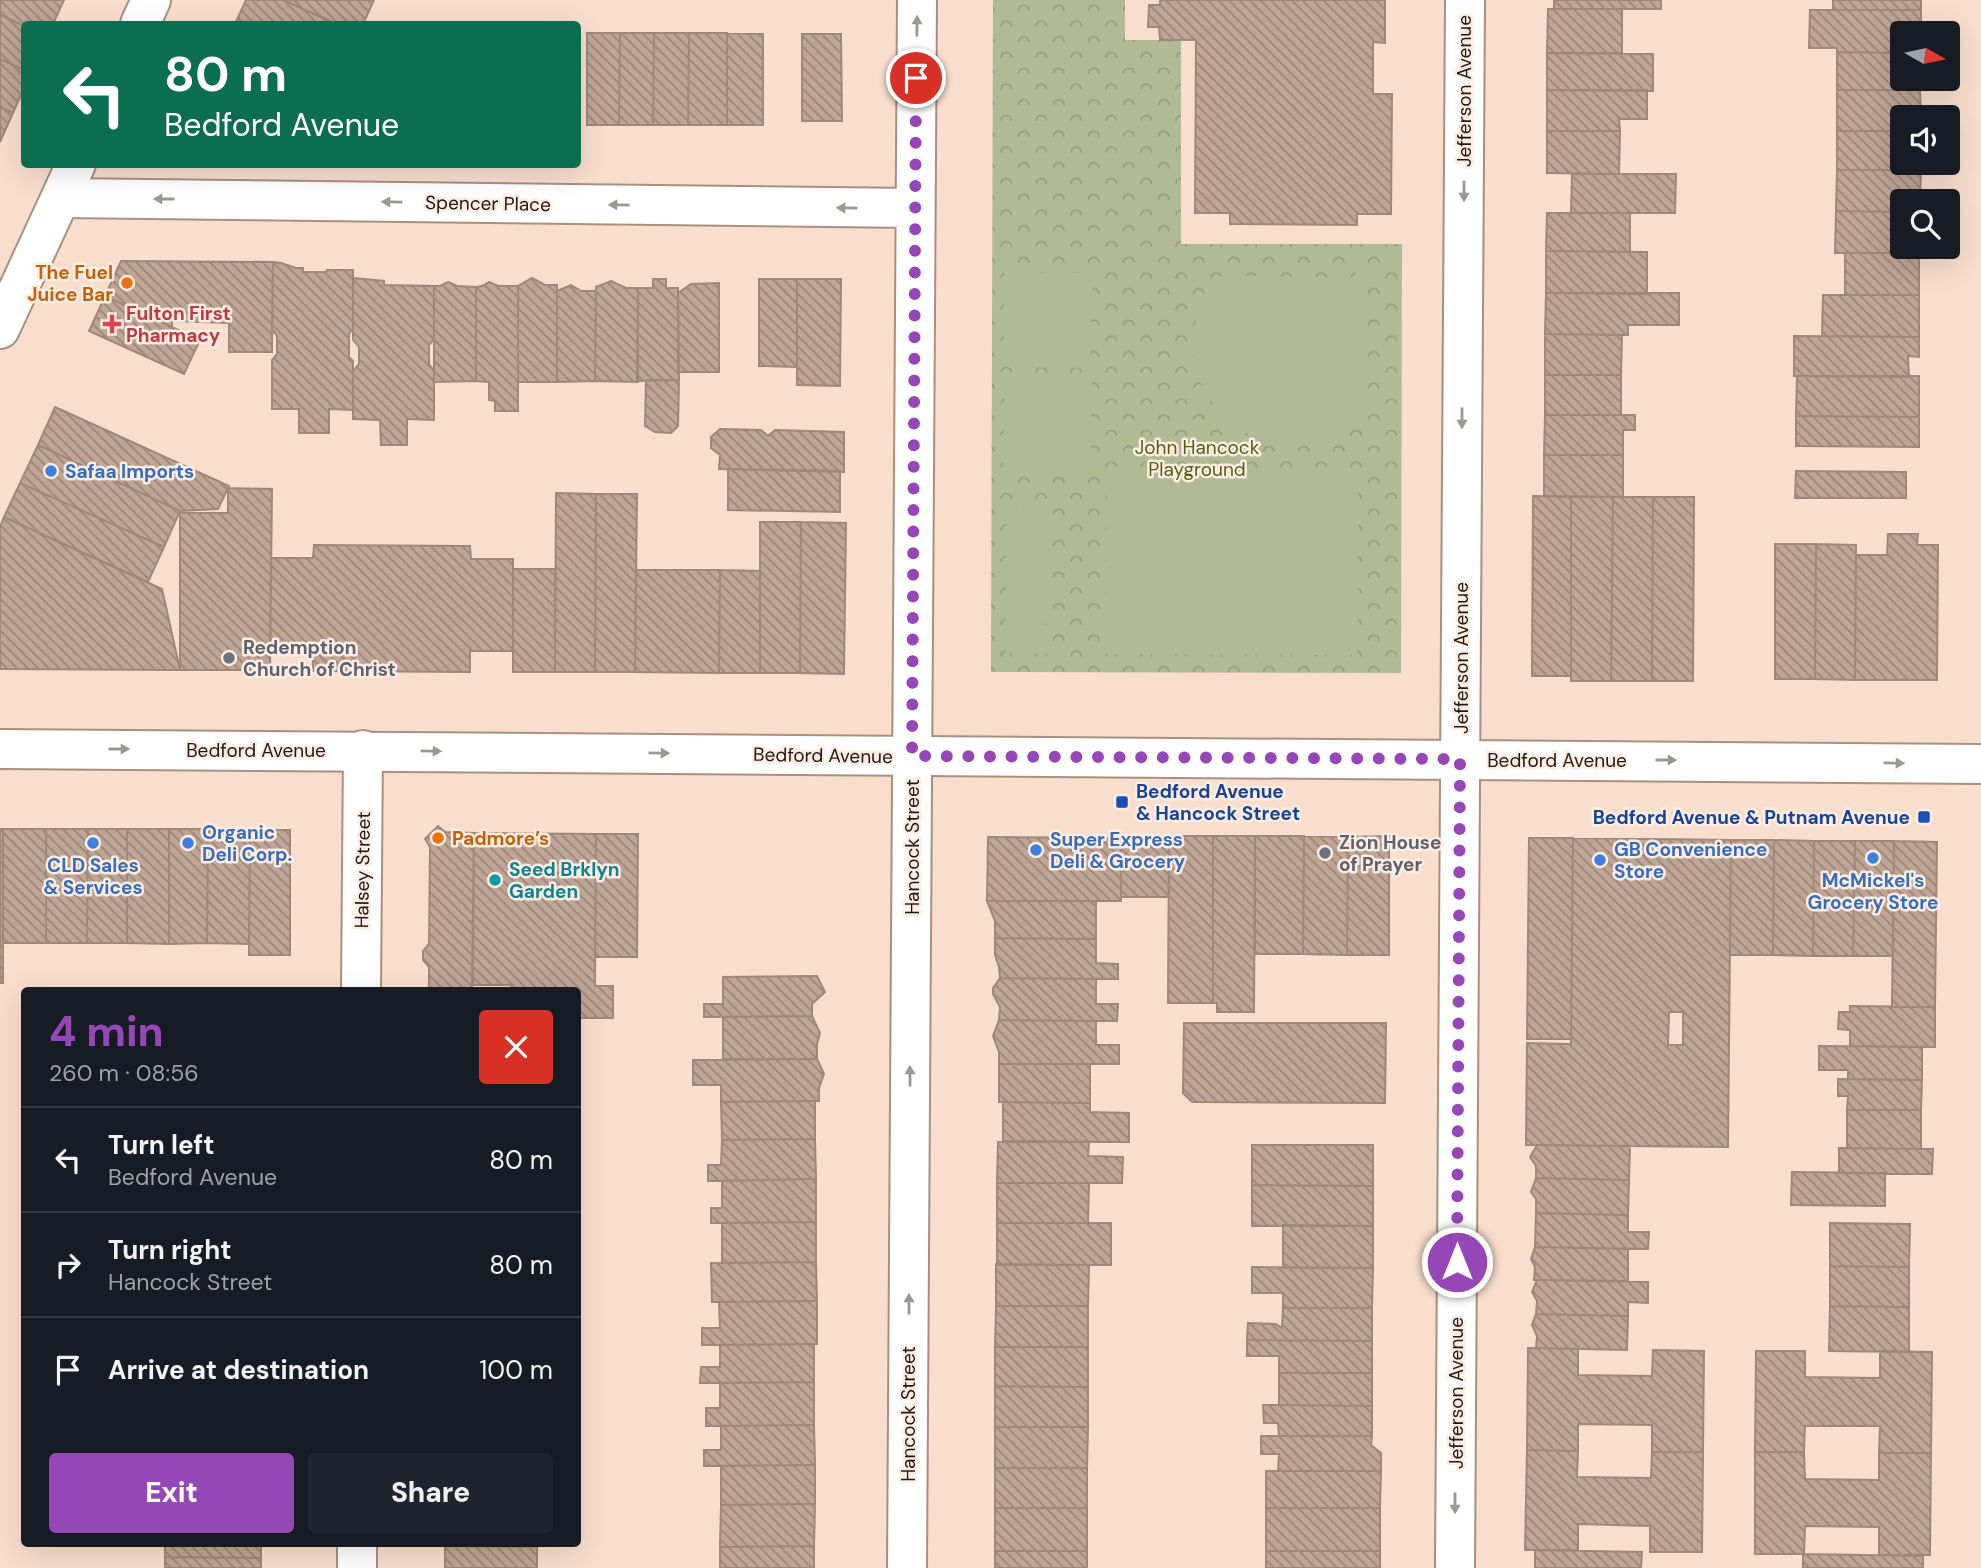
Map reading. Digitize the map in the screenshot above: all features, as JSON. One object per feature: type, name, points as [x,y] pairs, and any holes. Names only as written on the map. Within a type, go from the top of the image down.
[{"type":"street","points":[[141,21],[151,0]]},
{"type":"street","name":"Hancock Street","points":[[907,1568],[917,0]]},
{"type":"street","name":"Jefferson Avenue","points":[[1455,1568],[1465,0]]},
{"type":"street","points":[[0,329],[68,181]]},
{"type":"street","name":"Spencer Place","points":[[68,181],[915,208]]},
{"type":"street","name":"Bedford Avenue","points":[[0,748],[1981,764]]},
{"type":"street","name":"Halsey Street","points":[[361,987],[363,750]]},
{"type":"street","points":[[357,1547],[357,1568]]},
{"type":"green space","name":"John Hancock Playground","points":[[993,0],[1125,0],[1125,40],[1181,40],[1181,244],[1402,244],[1401,673],[991,672]]},
{"type":"green space","points":[[1361,268],[1372,280],[1364,290],[1362,419],[1331,439],[1298,446],[1266,441],[1237,426],[1213,404],[1198,375],[1193,342],[1201,306],[1222,275],[1350,278]]},
{"type":"green space","points":[[1005,272],[1092,273],[1090,368],[1003,367]]},
{"type":"green space","points":[[1005,379],[1092,380],[1090,475],[1003,474]]},
{"type":"green space","points":[[1107,467],[1358,469],[1357,655],[1105,654]]},
{"type":"green space","points":[[1007,509],[1048,509],[1046,654],[1006,653]]},
{"type":"building","points":[[0,0],[64,0],[54,21],[21,21],[21,25],[0,15]]},
{"type":"building","points":[[246,0],[283,0],[330,21],[236,21]]},
{"type":"building","points":[[283,0],[374,0],[364,21],[330,21]]},
{"type":"building","points":[[1160,0],[1385,0],[1385,43],[1373,42],[1373,94],[1392,94],[1391,214],[1357,214],[1357,225],[1230,224],[1230,213],[1195,213],[1196,40],[1160,40],[1159,27],[1148,27],[1149,5],[1160,5]]},
{"type":"building","points":[[1554,0],[1661,0],[1661,9],[1554,9]]},
{"type":"building","points":[[1833,0],[1921,0],[1921,10],[1833,10]]},
{"type":"building","points":[[1548,9],[1622,9],[1622,53],[1547,53]]},
{"type":"building","points":[[1810,10],[1921,10],[1921,21],[1890,21],[1890,53],[1837,52],[1837,48],[1809,48]]},
{"type":"building","points":[[0,15],[21,25],[21,69],[0,59]]},
{"type":"building","points":[[587,33],[620,33],[619,125],[587,125]]},
{"type":"building","points":[[620,33],[654,33],[653,125],[619,125]]},
{"type":"building","points":[[654,33],[689,33],[688,125],[653,125]]},
{"type":"building","points":[[689,33],[727,33],[727,125],[688,125]]},
{"type":"building","points":[[727,33],[763,34],[763,125],[727,125]]},
{"type":"building","points":[[802,34],[841,34],[842,121],[802,121]]},
{"type":"building","points":[[1837,52],[1890,53],[1890,90],[1837,90]]},
{"type":"building","points":[[1547,53],[1653,54],[1653,91],[1547,90]]},
{"type":"building","points":[[0,59],[21,69],[21,95],[13,113],[0,107]]},
{"type":"building","points":[[1547,90],[1647,90],[1647,119],[1619,119],[1620,131],[1547,131]]},
{"type":"building","points":[[1837,90],[1920,91],[1921,105],[1890,105],[1890,131],[1837,131]]},
{"type":"building","points":[[0,107],[13,113],[0,142]]},
{"type":"building","points":[[1547,131],[1620,131],[1619,174],[1547,173]]},
{"type":"building","points":[[1837,131],[1890,131],[1890,170],[1837,170]]},
{"type":"building","points":[[1837,170],[1890,170],[1890,175],[1921,175],[1920,189],[1890,189],[1890,212],[1836,211]]},
{"type":"building","points":[[1572,174],[1676,174],[1675,213],[1571,213]]},
{"type":"building","points":[[1836,211],[1890,212],[1890,253],[1835,253]]},
{"type":"building","points":[[1547,213],[1630,213],[1630,252],[1546,251]]},
{"type":"building","points":[[1546,251],[1647,252],[1647,294],[1546,293]]},
{"type":"building","points":[[1845,253],[1890,253],[1890,259],[1919,259],[1919,295],[1845,295]]},
{"type":"building","points":[[121,261],[273,262],[272,352],[229,352],[229,323],[172,321],[172,327],[105,296]]},
{"type":"building","points":[[273,262],[303,268],[303,272],[353,270],[353,329],[349,334],[349,357],[353,361],[353,410],[329,409],[329,433],[299,433],[299,409],[272,409],[272,360],[277,354],[277,336],[272,329]]},
{"type":"building","points":[[353,278],[384,281],[384,285],[434,286],[434,339],[429,345],[429,364],[434,371],[434,420],[407,419],[407,445],[381,445],[380,420],[353,419],[353,371],[359,364],[359,347],[353,340]]},
{"type":"building","points":[[532,278],[545,285],[557,285],[557,382],[518,382],[518,286]]},
{"type":"building","points":[[653,279],[666,279],[666,288],[678,288],[679,380],[637,381],[638,288],[653,288]]},
{"type":"building","points":[[759,279],[797,279],[797,367],[759,366]]},
{"type":"building","points":[[797,279],[841,279],[840,386],[797,385]]},
{"type":"building","points":[[611,281],[626,288],[638,288],[638,382],[595,381],[596,287]]},
{"type":"building","points":[[448,282],[457,286],[476,287],[476,381],[434,382],[434,286]]},
{"type":"building","points":[[489,282],[498,286],[518,286],[518,411],[495,411],[495,401],[489,400],[489,382],[476,381],[476,287]]},
{"type":"building","points":[[719,283],[719,372],[678,372],[678,293],[691,284]]},
{"type":"building","points":[[571,285],[581,291],[596,291],[595,381],[557,382],[557,291]]},
{"type":"building","points":[[1546,293],[1679,293],[1679,325],[1628,325],[1628,335],[1545,334]]},
{"type":"building","points":[[1823,295],[1919,295],[1919,337],[1822,336]]},
{"type":"building","points":[[105,296],[200,340],[184,374],[89,331]]},
{"type":"building","points":[[1545,334],[1622,335],[1621,375],[1545,375]]},
{"type":"building","points":[[1794,336],[1919,337],[1919,357],[1908,356],[1909,377],[1794,376]]},
{"type":"building","points":[[1545,375],[1621,375],[1621,415],[1545,415]]},
{"type":"building","points":[[1797,376],[1919,376],[1919,417],[1796,416]]},
{"type":"building","points":[[646,380],[679,380],[678,426],[671,433],[655,432],[645,426]]},
{"type":"building","points":[[55,407],[229,486],[218,509],[180,511],[38,445]]},
{"type":"building","points":[[1545,415],[1635,415],[1635,430],[1623,430],[1623,455],[1544,455]]},
{"type":"building","points":[[1796,416],[1919,417],[1919,447],[1796,446]]},
{"type":"building","points":[[720,429],[761,430],[768,436],[775,430],[844,432],[844,472],[719,469],[720,455],[711,448],[711,437]]},
{"type":"building","points":[[38,445],[180,511],[164,547],[20,483]]},
{"type":"building","points":[[1544,455],[1623,455],[1623,497],[1544,496]]},
{"type":"building","points":[[728,469],[840,471],[840,512],[728,510]]},
{"type":"building","points":[[1796,471],[1906,472],[1906,498],[1795,498]]},
{"type":"building","points":[[20,483],[164,547],[148,582],[4,517]]},
{"type":"building","points":[[228,488],[272,489],[270,670],[180,670],[180,513],[228,513]]},
{"type":"building","points":[[556,493],[596,494],[595,672],[555,672]]},
{"type":"building","points":[[596,494],[637,494],[635,672],[595,672]]},
{"type":"building","points":[[1533,496],[1571,497],[1571,676],[1532,676]]},
{"type":"building","points":[[1571,497],[1613,497],[1611,681],[1571,681]]},
{"type":"building","points":[[1613,497],[1653,497],[1652,681],[1611,681]]},
{"type":"building","points":[[1653,497],[1694,497],[1693,681],[1652,681]]},
{"type":"building","points":[[4,517],[162,589],[180,670],[0,669],[0,527]]},
{"type":"building","points":[[760,522],[801,522],[800,673],[760,673]]},
{"type":"building","points":[[801,522],[846,523],[844,674],[800,673]]},
{"type":"building","points":[[1888,534],[1918,534],[1917,545],[1938,545],[1937,680],[1855,680],[1856,555],[1887,555]]},
{"type":"building","points":[[1775,544],[1816,544],[1815,679],[1775,679]]},
{"type":"building","points":[[1816,544],[1856,545],[1855,680],[1815,679]]},
{"type":"building","points":[[314,545],[470,546],[471,559],[513,559],[513,651],[470,651],[470,672],[313,671],[313,650],[270,650],[271,558],[313,558]]},
{"type":"building","points":[[513,569],[555,569],[555,672],[513,672]]},
{"type":"building","points":[[636,570],[720,570],[719,673],[635,672]]},
{"type":"building","points":[[720,570],[760,571],[760,673],[719,673]]},
{"type":"building","points":[[438,826],[445,832],[474,833],[472,987],[429,987],[429,967],[423,960],[423,951],[429,944],[430,847],[425,839]]},
{"type":"building","points":[[0,829],[3,829],[3,983],[0,983]]},
{"type":"building","points":[[3,829],[46,829],[46,943],[3,943]]},
{"type":"building","points":[[46,829],[88,829],[87,943],[46,943]]},
{"type":"building","points":[[88,829],[127,829],[127,943],[87,943]]},
{"type":"building","points":[[127,829],[169,829],[169,944],[127,943]]},
{"type":"building","points":[[169,829],[208,829],[207,943],[169,944]]},
{"type":"building","points":[[208,829],[250,830],[249,944],[207,943]]},
{"type":"building","points":[[250,830],[290,830],[290,955],[249,955]]},
{"type":"building","points":[[474,833],[596,834],[595,986],[613,986],[613,1018],[581,1018],[581,987],[473,985]]},
{"type":"building","points":[[596,834],[638,834],[637,957],[595,957]]},
{"type":"building","points":[[1169,836],[1213,836],[1213,1003],[1168,1003]]},
{"type":"building","points":[[1213,836],[1255,836],[1254,1012],[1217,1012],[1217,1003],[1213,1003]]},
{"type":"building","points":[[1255,836],[1304,836],[1303,954],[1255,954]]},
{"type":"building","points":[[1304,836],[1348,837],[1347,955],[1303,954]]},
{"type":"building","points":[[1389,836],[1389,955],[1347,955],[1348,837]]},
{"type":"building","points":[[988,837],[1121,838],[1121,901],[987,901]]},
{"type":"building","points":[[1121,838],[1169,838],[1169,897],[1121,897]]},
{"type":"building","points":[[1529,838],[1573,838],[1571,1039],[1527,1039]]},
{"type":"building","points":[[1573,838],[1731,840],[1728,1147],[1526,1145],[1527,1043],[1571,1044]],"holes":[[[1669,1012],[1683,1012],[1683,1045],[1668,1045]]]},
{"type":"building","points":[[1731,840],[1774,840],[1773,955],[1730,955]]},
{"type":"building","points":[[1774,840],[1814,841],[1813,956],[1773,955]]},
{"type":"building","points":[[1814,841],[1855,841],[1853,956],[1813,956]]},
{"type":"building","points":[[1855,841],[1894,841],[1893,956],[1853,956]]},
{"type":"building","points":[[1894,841],[1937,842],[1935,1007],[1892,1007]]},
{"type":"building","points":[[987,901],[1096,901],[1096,939],[995,938],[995,921]]},
{"type":"building","points":[[995,938],[1096,939],[1096,963],[1118,964],[1118,979],[1000,978],[995,955]]},
{"type":"building","points":[[817,976],[825,992],[812,1004],[812,1016],[704,1017],[704,1004],[723,1004],[723,977]]},
{"type":"building","points":[[1000,978],[1096,979],[1096,1004],[1118,1004],[1117,1021],[999,1020],[1000,1007],[993,988]]},
{"type":"building","points":[[1850,1006],[1935,1007],[1935,1047],[1850,1046],[1850,1030],[1838,1029],[1839,1012],[1850,1012]]},
{"type":"building","points":[[812,1016],[820,1033],[817,1059],[723,1059],[723,1017]]},
{"type":"building","points":[[999,1020],[1096,1021],[1096,1045],[1119,1045],[1119,1064],[999,1064],[999,1052],[993,1036]]},
{"type":"building","points":[[1184,1023],[1386,1023],[1385,1103],[1192,1102],[1183,1093]]},
{"type":"building","points":[[1819,1046],[1922,1047],[1922,1080],[1848,1079],[1848,1070],[1819,1070]]},
{"type":"building","points":[[817,1059],[824,1074],[819,1088],[819,1101],[721,1102],[721,1085],[693,1085],[693,1060]]},
{"type":"building","points":[[999,1064],[1090,1064],[1090,1103],[999,1102]]},
{"type":"building","points":[[1838,1079],[1922,1080],[1921,1110],[1847,1110],[1848,1096],[1838,1096]]},
{"type":"building","points":[[815,1101],[815,1139],[722,1140],[721,1102]]},
{"type":"building","points":[[1003,1102],[1090,1103],[1090,1112],[1129,1113],[1129,1142],[1003,1141]]},
{"type":"building","points":[[1847,1110],[1921,1110],[1921,1149],[1847,1148]]},
{"type":"building","points":[[815,1139],[816,1179],[708,1181],[708,1165],[721,1165],[722,1140]]},
{"type":"building","points":[[998,1142],[1089,1142],[1088,1156],[1123,1157],[1122,1183],[997,1183]]},
{"type":"building","points":[[1252,1145],[1373,1145],[1373,1186],[1252,1185]]},
{"type":"building","points":[[1537,1145],[1630,1146],[1629,1180],[1536,1178],[1536,1166],[1530,1157]]},
{"type":"building","points":[[1839,1148],[1933,1149],[1932,1174],[1839,1173]]},
{"type":"building","points":[[1792,1172],[1885,1173],[1885,1206],[1791,1205]]},
{"type":"building","points":[[1536,1178],[1629,1180],[1628,1215],[1536,1213],[1536,1199],[1531,1192]]},
{"type":"building","points":[[816,1179],[816,1222],[711,1223],[711,1208],[722,1208],[722,1181]]},
{"type":"building","points":[[997,1183],[1089,1183],[1088,1223],[997,1223]]},
{"type":"building","points":[[1252,1185],[1373,1186],[1373,1226],[1252,1226]]},
{"type":"building","points":[[1536,1213],[1628,1215],[1628,1232],[1649,1232],[1648,1249],[1535,1247]]},
{"type":"building","points":[[816,1222],[816,1262],[722,1263],[722,1223]]},
{"type":"building","points":[[997,1223],[1111,1223],[1111,1265],[997,1265]]},
{"type":"building","points":[[1830,1223],[1910,1224],[1909,1267],[1830,1266]]},
{"type":"building","points":[[1283,1225],[1373,1226],[1373,1268],[1283,1268]]},
{"type":"building","points":[[1535,1247],[1628,1249],[1628,1281],[1534,1280],[1535,1267],[1531,1259]]},
{"type":"building","points":[[816,1262],[817,1301],[712,1302],[711,1263]]},
{"type":"building","points":[[996,1264],[1089,1265],[1088,1306],[996,1306]]},
{"type":"building","points":[[1830,1266],[1909,1267],[1909,1307],[1830,1306]]},
{"type":"building","points":[[1252,1267],[1373,1268],[1372,1308],[1283,1308],[1283,1293],[1252,1293]]},
{"type":"building","points":[[1537,1280],[1648,1282],[1648,1303],[1628,1302],[1628,1316],[1536,1314],[1537,1301],[1532,1292]]},
{"type":"building","points":[[817,1301],[817,1344],[702,1345],[702,1328],[720,1328],[719,1302]]},
{"type":"building","points":[[996,1306],[1088,1306],[1088,1347],[995,1347]]},
{"type":"building","points":[[1830,1306],[1909,1307],[1909,1352],[1829,1351]]},
{"type":"building","points":[[1283,1308],[1372,1308],[1372,1341],[1247,1340],[1248,1323],[1276,1324],[1282,1328]]},
{"type":"building","points":[[1536,1314],[1628,1316],[1627,1350],[1536,1348],[1537,1336],[1532,1325]]},
{"type":"building","points":[[1247,1340],[1372,1341],[1372,1373],[1279,1373],[1279,1356],[1247,1356]]},
{"type":"building","points":[[814,1344],[814,1382],[700,1383],[701,1367],[720,1367],[720,1345]]},
{"type":"building","points":[[995,1347],[1088,1347],[1088,1387],[995,1386]]},
{"type":"building","points":[[1528,1348],[1578,1349],[1578,1375],[1652,1376],[1653,1350],[1704,1351],[1703,1452],[1652,1452],[1652,1425],[1578,1424],[1578,1451],[1527,1450]]},
{"type":"building","points":[[1756,1351],[1805,1351],[1805,1377],[1880,1378],[1880,1351],[1932,1352],[1931,1453],[1879,1453],[1880,1426],[1805,1426],[1804,1452],[1755,1452]]},
{"type":"building","points":[[1279,1373],[1372,1373],[1372,1406],[1279,1405]]},
{"type":"building","points":[[814,1382],[814,1425],[706,1426],[706,1408],[720,1408],[720,1383]]},
{"type":"building","points":[[995,1386],[1088,1387],[1088,1427],[995,1427]]},
{"type":"building","points":[[1263,1405],[1372,1406],[1372,1436],[1279,1436],[1278,1423],[1264,1423]]},
{"type":"building","points":[[814,1425],[815,1465],[704,1466],[704,1450],[721,1450],[721,1426]]},
{"type":"building","points":[[995,1427],[1088,1427],[1087,1468],[995,1468]]},
{"type":"building","points":[[1261,1436],[1372,1436],[1371,1445],[1381,1453],[1381,1471],[1278,1471],[1279,1454],[1261,1454]]},
{"type":"building","points":[[1527,1450],[1578,1451],[1577,1477],[1651,1478],[1652,1452],[1703,1452],[1702,1552],[1650,1552],[1650,1526],[1578,1524],[1578,1550],[1525,1550]]},
{"type":"building","points":[[1755,1452],[1804,1452],[1805,1479],[1879,1480],[1879,1453],[1931,1453],[1930,1555],[1879,1555],[1879,1527],[1805,1526],[1804,1554],[1755,1554]]},
{"type":"building","points":[[815,1465],[815,1504],[721,1505],[721,1466]]},
{"type":"building","points":[[995,1468],[1087,1468],[1087,1508],[995,1508]]},
{"type":"building","points":[[1266,1471],[1381,1471],[1380,1508],[1266,1508]]},
{"type":"building","points":[[815,1504],[814,1546],[720,1547],[721,1505]]},
{"type":"building","points":[[995,1508],[1087,1508],[1087,1551],[995,1551]]},
{"type":"building","points":[[1266,1508],[1380,1508],[1380,1551],[1266,1551]]},
{"type":"building","points":[[814,1546],[814,1568],[720,1568],[720,1547]]},
{"type":"building","points":[[165,1547],[261,1547],[261,1558],[165,1557]]},
{"type":"building","points":[[445,1547],[537,1547],[537,1568],[445,1568]]},
{"type":"building","points":[[1535,1550],[1642,1552],[1641,1568],[1535,1568]]},
{"type":"building","points":[[995,1551],[1087,1551],[1087,1568],[995,1568]]},
{"type":"building","points":[[1266,1551],[1380,1551],[1380,1568],[1266,1568]]},
{"type":"building","points":[[1803,1554],[1923,1556],[1923,1568],[1803,1568]]},
{"type":"building","points":[[165,1557],[261,1558],[261,1568],[165,1568]]},
{"type":"place","name":"The Fuel Juice Bar","points":[[127,283]]},
{"type":"place","name":"Fulton First Pharmacy","points":[[112,324]]},
{"type":"place","name":"Safaa Imports","points":[[51,471]]},
{"type":"place","name":"Redemption Church of Christ","points":[[229,658]]},
{"type":"place","name":"Bedford Avenue & Hancock Street","points":[[1122,802]]},
{"type":"place","name":"Bedford Avenue & Putnam Avenue","points":[[1924,817]]},
{"type":"place","name":"Padmore’s","points":[[438,838]]},
{"type":"place","name":"CLD Sales & Services","points":[[93,843]]},
{"type":"place","name":"Organic Deli Corp.","points":[[188,843]]},
{"type":"place","name":"Super Express Deli & Grocery","points":[[1036,850]]},
{"type":"place","name":"Zion House of Prayer","points":[[1325,853]]},
{"type":"place","name":"McMickel's Grocery Store","points":[[1873,858]]},
{"type":"place","name":"GB Convenience Store","points":[[1600,860]]},
{"type":"place","name":"Seed Brklyn Garden","points":[[495,880]]},
{"type":"route","points":[[916,78],[912,756],[1460,759],[1457,1262]]}]
